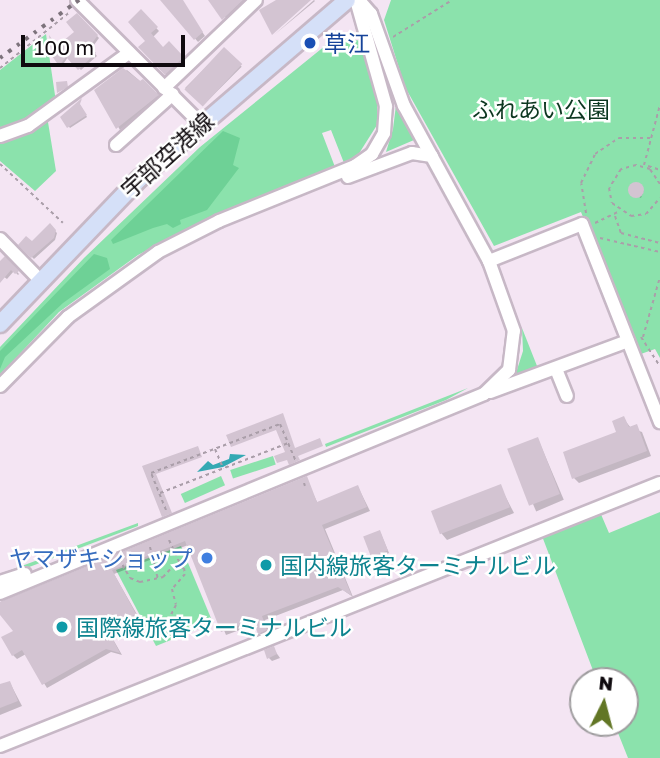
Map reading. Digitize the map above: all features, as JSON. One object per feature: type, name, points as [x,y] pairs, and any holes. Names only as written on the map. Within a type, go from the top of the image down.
[{"type":"main road","name":"宇部空港線","points":[[0,324],[103,214],[201,124],[347,0]]},
{"type":"street","points":[[116,145],[256,0]]},
{"type":"street","points":[[358,0],[371,14],[397,92],[489,261],[512,323],[515,348],[504,378],[484,394]]},
{"type":"street","points":[[0,386],[68,317],[123,275],[180,240],[364,160],[384,133],[383,94],[358,0]]},
{"type":"street","points":[[78,2],[201,124]]},
{"type":"street","points":[[0,136],[28,126],[129,53]]},
{"type":"street","points":[[285,195],[412,153],[432,157]]},
{"type":"street","points":[[489,261],[582,224],[660,422]]},
{"type":"street","points":[[0,239],[41,281]]},
{"type":"street","points":[[0,593],[484,394],[628,341]]},
{"type":"street","points":[[556,369],[567,396]]},
{"type":"street","points":[[0,746],[660,483]]},
{"type":"street","points":[[0,582],[64,559],[86,559]]},
{"type":"path","points":[[387,40],[452,0]]},
{"type":"path","points":[[0,68],[78,2]]},
{"type":"path","points":[[643,165],[660,105]]},
{"type":"path","points":[[586,214],[581,183],[595,154],[619,138],[651,138]]},
{"type":"path","points":[[0,164],[63,223]]},
{"type":"path","points":[[643,165],[660,184]]},
{"type":"path","points":[[660,170],[643,165],[621,169],[611,181],[610,196],[619,211],[631,216],[646,214],[660,198]]},
{"type":"path","points":[[591,225],[615,216],[619,211]]},
{"type":"path","points":[[615,216],[621,233],[660,243]]},
{"type":"path","points":[[596,237],[660,252]]},
{"type":"path","points":[[660,277],[643,338],[660,366]]},
{"type":"path","points":[[168,515],[151,473],[280,424],[297,464]]},
{"type":"path","points":[[159,493],[288,443]]},
{"type":"path","points":[[215,449],[223,469]]},
{"type":"path","points":[[169,540],[180,556],[180,566],[185,574],[174,582],[176,605],[169,621],[177,630]]},
{"type":"path","points":[[150,547],[158,579]]},
{"type":"path","points":[[119,559],[130,578],[158,579],[174,565],[180,566]]},
{"type":"green space","name":"ふれあい公園","points":[[391,0],[660,0],[660,358],[655,349],[638,355],[581,212],[494,246],[405,87],[384,20]]},
{"type":"green space","points":[[46,34],[56,102],[47,116],[56,171],[35,191],[0,161],[0,70]]},
{"type":"green space","points":[[336,37],[362,41],[377,98],[377,125],[358,155],[344,163],[331,130],[322,133],[335,167],[199,223],[138,255],[59,312],[0,375],[0,347],[84,258],[200,147]]},
{"type":"green space","points":[[396,105],[414,140],[386,152],[393,129]]},
{"type":"green space","points":[[223,131],[240,138],[233,165],[239,168],[207,210],[180,220],[181,224],[173,228],[167,224],[113,244],[111,240]]},
{"type":"green space","points":[[94,254],[107,258],[110,269],[63,303],[5,357],[0,369],[0,351]]},
{"type":"green space","points":[[522,328],[539,371],[515,376],[523,351]]},
{"type":"green space","points":[[468,388],[446,400],[326,447],[325,444]]},
{"type":"green space","points":[[273,456],[276,465],[233,478],[230,470]]},
{"type":"green space","points":[[221,476],[225,485],[185,503],[181,494]]},
{"type":"green space","points":[[600,512],[609,533],[660,512],[660,758],[628,758],[620,737],[639,737],[639,667],[592,667],[542,536]]},
{"type":"green space","points":[[138,523],[138,526],[0,578],[0,574]]},
{"type":"green space","points":[[181,546],[213,623],[156,646],[116,570]]},
{"type":"water","points":[[230,454],[246,455],[223,467],[197,472],[208,461],[213,465],[229,459]]},
{"type":"building","points":[[160,0],[183,0],[203,32],[194,40]]},
{"type":"building","points":[[208,0],[243,0],[222,20]]},
{"type":"building","points":[[276,0],[311,0],[272,35],[259,10]]},
{"type":"building","points":[[141,9],[158,27],[151,33],[163,47],[169,41],[184,57],[165,75],[138,47],[145,41],[128,22]]},
{"type":"building","points":[[77,13],[98,35],[90,46],[96,53],[78,70],[66,57],[59,66],[52,56],[49,35],[57,46],[74,32],[66,22]]},
{"type":"building","points":[[224,47],[242,64],[203,106],[184,89]]},
{"type":"building","points":[[123,68],[140,81],[143,79],[159,95],[116,129],[94,90]]},
{"type":"building","points":[[67,81],[68,87],[57,93],[56,82]]},
{"type":"building","points":[[82,98],[80,104],[87,115],[67,128],[60,117]]},
{"type":"building","points":[[636,182],[644,190],[636,198],[628,190]]},
{"type":"building","points":[[50,223],[56,230],[54,238],[31,258],[18,245],[26,236],[32,241]]},
{"type":"building","points":[[5,256],[19,271],[15,274],[11,270],[0,283],[0,261]]},
{"type":"building","points":[[283,413],[295,448],[320,438],[323,446],[298,456],[300,460],[289,465],[287,460],[277,463],[274,456],[285,452],[276,430],[231,447],[226,435]]},
{"type":"building","points":[[624,416],[629,427],[637,424],[647,451],[572,479],[563,452],[616,432],[612,421]]},
{"type":"building","points":[[538,437],[560,494],[529,506],[507,449]]},
{"type":"building","points":[[198,446],[202,457],[156,474],[172,513],[162,517],[142,466]]},
{"type":"building","points":[[307,476],[317,502],[358,485],[367,507],[322,525],[352,596],[338,587],[262,616],[267,630],[258,634],[253,620],[221,632],[185,541],[112,570],[136,614],[108,630],[120,653],[106,649],[42,685],[22,650],[12,656],[1,637],[13,631],[0,615],[0,602]]},
{"type":"building","points":[[501,484],[510,507],[440,534],[431,511]]},
{"type":"building","points":[[380,530],[388,551],[371,557],[363,536]]},
{"type":"building","points":[[274,646],[277,654],[267,659],[264,650]]},
{"type":"building","points":[[10,681],[18,701],[0,708],[0,684]]},
{"type":"railway","points":[[0,58],[79,0]]},
{"type":"place","name":"草江","points":[[310,43]]},
{"type":"place","name":"ヤマザキショップ","points":[[207,558]]},
{"type":"place","name":"国内線旅客ターミナルビル","points":[[266,565]]},
{"type":"place","name":"国際線旅客ターミナルビル","points":[[62,627]]}]
